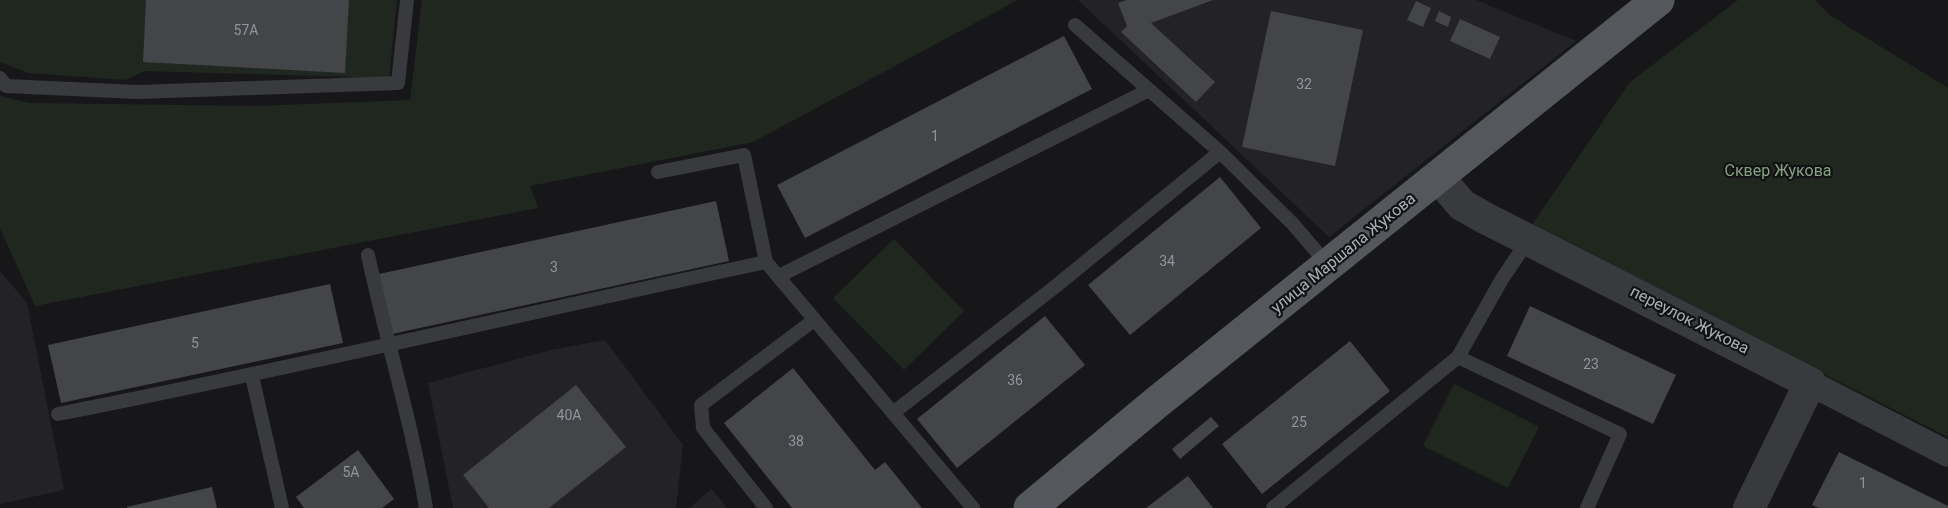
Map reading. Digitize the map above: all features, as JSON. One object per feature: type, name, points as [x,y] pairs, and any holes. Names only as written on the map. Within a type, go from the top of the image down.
[{"type":"main road","name":"улица Маршала Жукова","points":[[1030,508],[1165,396],[1658,0]]},
{"type":"street","name":"переулок Жукова","points":[[1438,178],[1462,205],[1948,454]]},
{"type":"street","points":[[1756,506],[1810,383]]},
{"type":"lane","points":[[0,78],[6,86],[137,92],[398,83],[407,0]]},
{"type":"lane","points":[[1075,24],[1220,153],[1293,223],[1329,266]]},
{"type":"lane","points":[[779,276],[1149,90]]},
{"type":"lane","points":[[893,413],[1056,286],[1220,153]]},
{"type":"lane","points":[[658,172],[744,155],[766,262],[973,508]]},
{"type":"lane","points":[[1273,508],[1458,357],[1502,279],[1529,239]]},
{"type":"lane","points":[[368,255],[387,344],[417,452],[426,508]]},
{"type":"lane","points":[[58,414],[252,376],[387,344],[766,262]]},
{"type":"lane","points":[[766,508],[704,428],[701,405],[814,320]]},
{"type":"lane","points":[[1458,357],[1620,434],[1587,508]]},
{"type":"lane","points":[[252,376],[282,508]]},
{"type":"shaded area","points":[[1078,0],[1476,0],[1576,41],[1329,237]]},
{"type":"shaded area","points":[[0,271],[27,303],[64,490],[0,504]]},
{"type":"shaded area","points":[[605,340],[683,445],[676,508],[453,508],[428,383],[551,350]]},
{"type":"shaded area","points":[[712,489],[727,508],[689,508]]},
{"type":"green space","points":[[0,0],[397,0],[389,78],[145,71],[125,80],[28,73],[0,62]]},
{"type":"green space","points":[[422,0],[1018,0],[753,142],[530,186],[538,208],[35,306],[0,228],[0,96],[29,103],[256,106],[410,100]]},
{"type":"green space","name":"Сквер Жукова","points":[[1738,0],[1815,0],[1831,16],[1948,88],[1948,437],[1531,226],[1630,82]]},
{"type":"green space","points":[[894,239],[964,311],[904,370],[833,298]]},
{"type":"green space","points":[[1454,384],[1539,427],[1508,488],[1423,446]]},
{"type":"building","points":[[146,0],[349,0],[345,73],[143,62]]},
{"type":"building","points":[[1127,0],[1213,0],[1151,23],[1215,82],[1196,102],[1121,32],[1127,26],[1118,3]]},
{"type":"building","points":[[1416,1],[1431,8],[1423,27],[1407,20]]},
{"type":"building","points":[[1271,11],[1363,30],[1335,166],[1242,147]]},
{"type":"building","points":[[1439,11],[1451,17],[1448,27],[1435,21]]},
{"type":"building","points":[[1460,19],[1500,37],[1490,59],[1450,41]]},
{"type":"building","points":[[1064,36],[1092,89],[805,238],[777,185]]},
{"type":"building","points":[[1220,177],[1261,228],[1130,335],[1088,285]]},
{"type":"building","points":[[716,201],[729,261],[392,334],[379,274]]},
{"type":"building","points":[[330,284],[343,343],[61,403],[48,345]]},
{"type":"building","points":[[1530,306],[1676,375],[1653,424],[1507,356]]},
{"type":"building","points":[[1045,316],[1085,365],[957,468],[917,419]]},
{"type":"building","points":[[1350,341],[1390,391],[1262,494],[1222,444]]},
{"type":"building","points":[[793,368],[875,470],[885,462],[922,508],[792,508],[724,423]]},
{"type":"building","points":[[576,385],[626,447],[549,508],[489,508],[463,475]]},
{"type":"building","points":[[1211,417],[1219,426],[1180,459],[1172,449]]},
{"type":"building","points":[[358,450],[394,499],[382,508],[304,508],[296,497]]},
{"type":"building","points":[[1839,452],[1948,508],[1819,508],[1812,505]]},
{"type":"building","points":[[1188,476],[1213,508],[1146,508]]},
{"type":"building","points":[[212,487],[217,508],[127,508],[127,507]]}]
